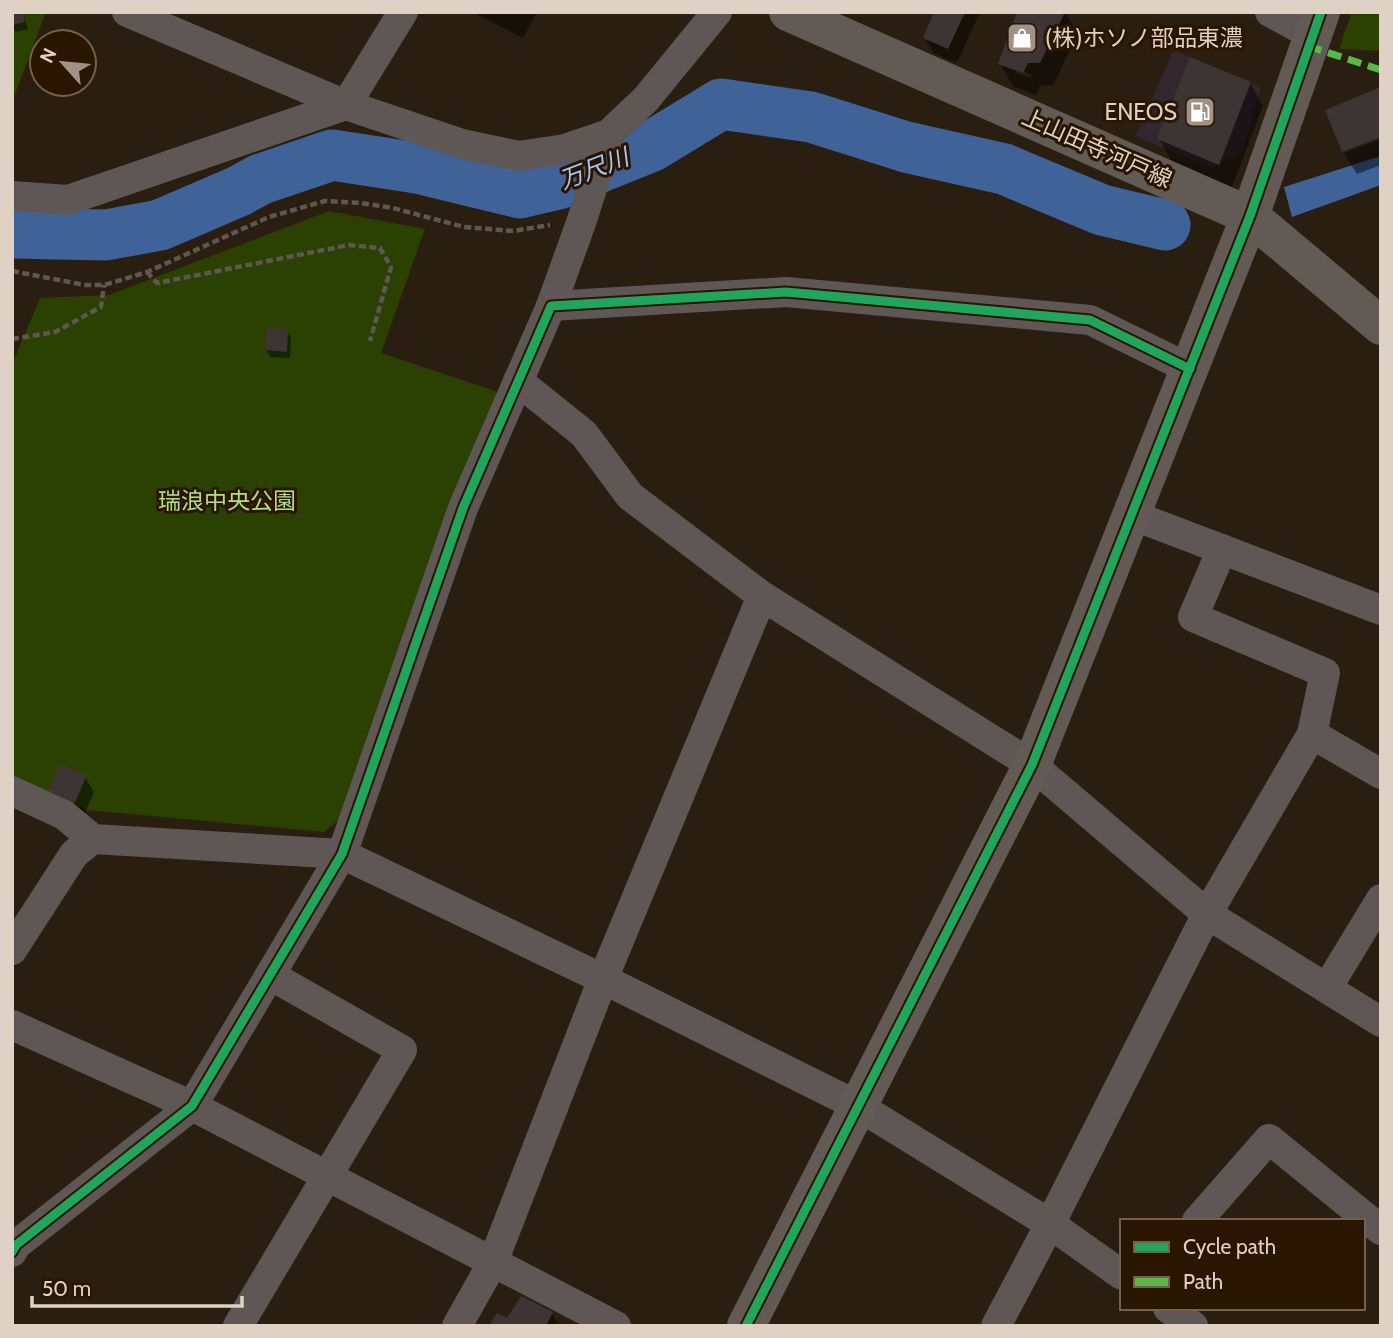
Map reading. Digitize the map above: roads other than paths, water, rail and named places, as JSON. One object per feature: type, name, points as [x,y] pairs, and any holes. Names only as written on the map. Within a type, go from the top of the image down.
[{"type":"street","points":[[128,12],[346,105],[462,144],[519,156],[565,149],[609,134],[646,99],[717,12]]},
{"type":"street","points":[[12,196],[68,200],[346,105],[402,12]]},
{"type":"street","name":"上山田寺河戸線","points":[[788,12],[1250,216],[1381,326]]},
{"type":"street","points":[[746,1326],[1032,765],[1132,515],[1250,216],[1316,24],[1269,12]]},
{"type":"street","points":[[12,1252],[16,1245],[192,1107],[342,854],[463,508],[551,306],[609,134]]},
{"type":"street","points":[[551,306],[786,292],[1090,320],[1190,369]]},
{"type":"street","points":[[518,381],[584,434],[630,496],[762,596],[1032,765],[1207,914],[1381,1022]]},
{"type":"street","points":[[1132,515],[1381,610]]},
{"type":"street","points":[[996,1326],[1207,914],[1312,734],[1325,673],[1193,617],[1222,550]]},
{"type":"street","points":[[457,1326],[493,1262],[603,979],[762,596]]},
{"type":"street","points":[[1312,734],[1381,774]]},
{"type":"street","points":[[12,791],[64,815],[93,839],[342,854],[603,979],[858,1106],[1050,1224],[1120,1274]]},
{"type":"street","points":[[12,950],[74,854],[93,839]]},
{"type":"street","points":[[1327,988],[1381,899]]},
{"type":"street","points":[[238,1326],[402,1050],[270,975]]},
{"type":"street","points":[[12,1025],[192,1107],[616,1326]]},
{"type":"street","points":[[1199,1219],[1269,1139],[1381,1230]]},
{"type":"street","points":[[1171,1310],[1193,1326]]},
{"type":"water","points":[[1381,156],[1381,185],[1292,217],[1284,187]]},
{"type":"waterway","name":"万尺川","points":[[12,233],[106,235],[160,225],[261,179],[332,155],[417,168],[520,193],[558,184],[652,146],[721,104],[811,117],[906,147],[1004,169],[1102,210],[1165,225]]},
{"type":"place","name":"(株)ホソノ部品東濃","points":[[1022,38]]},
{"type":"place","name":"ENEOS","points":[[1200,112]]},
{"type":"park label","name":"瑞浪中央公園","points":[[227,501]]}]
